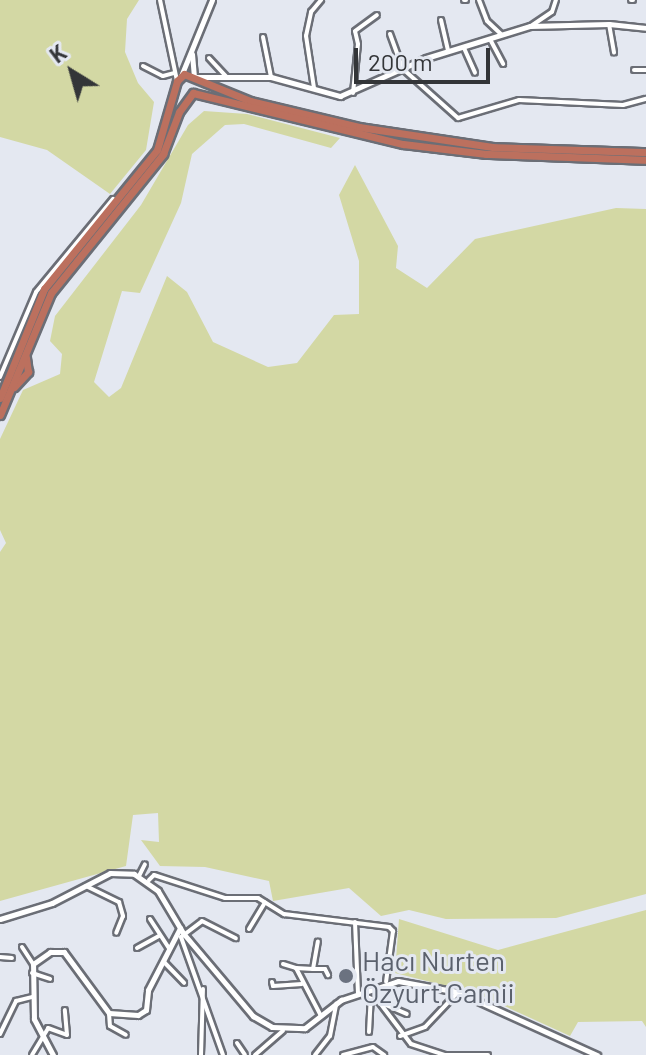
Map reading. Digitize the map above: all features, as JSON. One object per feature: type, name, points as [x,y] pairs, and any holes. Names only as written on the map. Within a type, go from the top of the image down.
[{"type":"highway","points":[[0,415],[51,293],[163,154],[192,94],[195,78]]},
{"type":"highway","points":[[177,80],[195,78],[250,101],[383,131],[493,147],[646,152]]},
{"type":"highway","points":[[177,80],[192,94],[403,144],[486,154],[646,160]]},
{"type":"highway","points":[[0,398],[44,289],[132,181],[164,136],[177,80]]},
{"type":"street","points":[[160,0],[177,80]]},
{"type":"street","points":[[177,80],[212,0]]},
{"type":"street","points":[[314,88],[306,36],[311,12],[321,0]]},
{"type":"street","points":[[479,0],[487,21],[503,36]]},
{"type":"street","points":[[191,53],[195,78],[271,77],[314,88],[328,95],[353,93],[448,51],[491,41],[530,26],[552,12],[556,0]]},
{"type":"street","points":[[353,93],[358,44],[355,31],[377,15]]},
{"type":"street","points":[[441,20],[448,51]]},
{"type":"street","points":[[530,26],[609,24],[646,28]]},
{"type":"street","points":[[609,24],[614,53]]},
{"type":"street","points":[[390,34],[403,69],[458,118],[519,100],[623,105],[646,99]]},
{"type":"street","points":[[263,37],[271,77]]},
{"type":"street","points":[[491,41],[503,64]]},
{"type":"street","points":[[464,48],[475,73]]},
{"type":"street","points":[[209,58],[226,76]]},
{"type":"street","points":[[143,66],[177,80]]},
{"type":"street","points":[[634,70],[646,70]]},
{"type":"street","points":[[0,377],[26,311],[46,277],[132,181]]},
{"type":"street","points":[[139,876],[145,864]]},
{"type":"street","points":[[0,919],[52,903],[110,873],[139,876],[149,880],[181,930],[253,1016],[283,1031]]},
{"type":"street","points":[[149,880],[154,875],[225,898],[265,902],[284,914],[392,929],[386,982]]},
{"type":"street","points":[[84,885],[119,902],[123,916],[116,933]]},
{"type":"street","points":[[249,929],[265,902]]},
{"type":"street","points":[[150,919],[169,948]]},
{"type":"street","points":[[109,1013],[144,1012],[148,990],[181,930],[202,921],[236,938]]},
{"type":"street","points":[[355,922],[358,993]]},
{"type":"street","points":[[181,930],[203,987],[223,1055]]},
{"type":"street","points":[[137,948],[160,935]]},
{"type":"street","points":[[313,969],[318,941]]},
{"type":"street","points":[[22,947],[33,964],[32,997],[41,1032],[53,1053]]},
{"type":"street","points":[[33,964],[50,952],[64,952],[109,1013],[110,1026],[126,1035]]},
{"type":"street","points":[[0,957],[12,958]]},
{"type":"street","points":[[164,962],[184,983]]},
{"type":"street","points":[[283,964],[296,968],[325,969],[328,975]]},
{"type":"street","points":[[296,968],[321,1016]]},
{"type":"street","points":[[32,973],[50,979]]},
{"type":"street","points":[[272,982],[273,986],[302,984]]},
{"type":"street","points":[[255,1055],[283,1031],[305,1028],[336,1004],[386,982],[458,992],[597,1055]]},
{"type":"street","points":[[201,1055],[203,987]]},
{"type":"street","points":[[400,1036],[425,1027],[458,992]]},
{"type":"street","points":[[358,993],[407,1014]]},
{"type":"street","points":[[0,1034],[16,1001],[32,997]]},
{"type":"street","points":[[369,1032],[371,999]]},
{"type":"street","points":[[380,1003],[400,1036],[435,1053],[488,1055]]},
{"type":"street","points":[[315,1055],[330,1036],[336,1004]]},
{"type":"street","points":[[35,1055],[41,1032],[51,1027],[67,1035],[65,1010]]},
{"type":"street","points":[[237,1043],[245,1055]]},
{"type":"street","points":[[343,1055],[373,1047],[384,1055]]},
{"type":"green space","points":[[0,0],[139,0],[127,19],[125,52],[138,83],[154,102],[146,150],[110,194],[47,150],[0,137]]},
{"type":"green space","points":[[204,111],[247,114],[340,138],[331,148],[244,124],[225,125],[192,154],[181,203],[140,293],[122,291],[94,382],[109,397],[121,388],[167,276],[187,292],[213,342],[268,367],[297,363],[334,315],[359,314],[359,261],[339,195],[355,165],[398,246],[396,268],[427,288],[475,239],[616,208],[646,209],[646,894],[556,918],[446,919],[409,910],[381,916],[349,888],[273,901],[269,881],[205,867],[160,866],[141,840],[159,842],[158,813],[133,815],[126,866],[0,901],[0,552],[6,543],[0,530],[0,439],[23,390],[60,374],[62,354],[50,341],[55,316],[141,205],[188,125]]},
{"type":"green space","points":[[646,910],[646,1027],[642,1021],[578,1022],[570,1036],[478,994],[395,973],[399,919],[498,950]]},
{"type":"place","name":"Hacı Nurten Özyurt Camii","points":[[346,976]]}]
